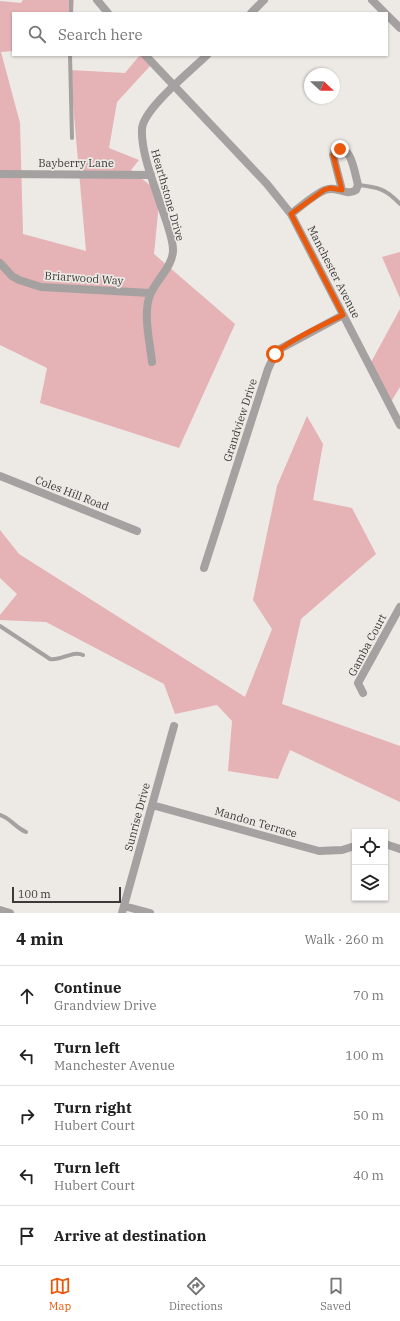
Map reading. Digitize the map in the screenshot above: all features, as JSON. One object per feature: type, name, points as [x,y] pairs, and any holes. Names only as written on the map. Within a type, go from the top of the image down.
[{"type":"street","points":[[96,0],[107,12]]},
{"type":"street","points":[[252,12],[264,0]]},
{"type":"street","points":[[372,0],[384,12]]},
{"type":"street","points":[[388,16],[400,28]]},
{"type":"street","name":"Manchester Avenue","points":[[146,56],[267,184],[291,214],[400,425]]},
{"type":"street","name":"Hearthstone Drive","points":[[152,362],[146,313],[150,294],[167,267],[173,250],[144,149],[142,136],[143,122],[152,109],[206,56]]},
{"type":"street","points":[[291,214],[324,190],[330,188],[350,193],[354,192],[358,185],[350,156],[345,150],[337,150],[333,155],[342,190]]},
{"type":"street","name":"Bayberry Lane","points":[[0,174],[151,174]]},
{"type":"street","name":"Briarwood Way","points":[[0,263],[12,276],[19,280],[41,287],[150,294]]},
{"type":"street","name":"Grandview Drive","points":[[204,568],[268,369],[275,354],[278,350],[290,343],[343,315]]},
{"type":"street","name":"Coles Hill Road","points":[[0,476],[137,531]]},
{"type":"street","name":"Gamba Court","points":[[363,693],[358,683],[400,607]]},
{"type":"street","name":"Sunrise Drive","points":[[123,909],[174,726]]},
{"type":"street","name":"Mandon Terrace","points":[[152,805],[319,851],[342,850],[352,847]]},
{"type":"street","points":[[388,845],[400,849]]},
{"type":"street","points":[[123,909],[150,913]]},
{"type":"street","points":[[0,910],[10,913]]},
{"type":"lane","points":[[71,0],[71,12]]},
{"type":"lane","points":[[70,56],[72,138]]},
{"type":"lane","points":[[358,185],[373,187],[385,191],[400,204]]},
{"type":"lane","points":[[0,626],[50,659],[56,659],[78,653],[83,655]]},
{"type":"lane","points":[[0,815],[5,817],[20,830],[26,832]]},
{"type":"shaded area","points":[[23,0],[74,0],[73,12],[12,12],[12,51],[1,52],[20,123],[23,234],[86,251],[70,70],[125,73],[139,56],[151,65],[117,102],[109,148],[139,160],[131,170],[160,193],[154,254],[235,324],[179,448],[40,403],[47,368],[0,345],[0,1],[21,3]]},
{"type":"shaded area","points":[[400,252],[400,298],[382,257]]},
{"type":"shaded area","points":[[400,309],[400,387],[389,405],[369,366]]},
{"type":"shaded area","points":[[307,416],[323,444],[313,500],[352,508],[376,554],[301,619],[282,704],[400,746],[400,802],[290,750],[278,779],[228,771],[232,721],[217,705],[175,714],[164,684],[46,622],[0,620],[0,615],[17,594],[0,578],[0,530],[19,554],[245,697],[272,629],[253,600],[277,486]]},
{"type":"route","points":[[275,354],[278,350],[290,343],[343,315],[291,214],[324,190],[330,188],[342,190],[333,155],[334,152],[340,149]]}]
